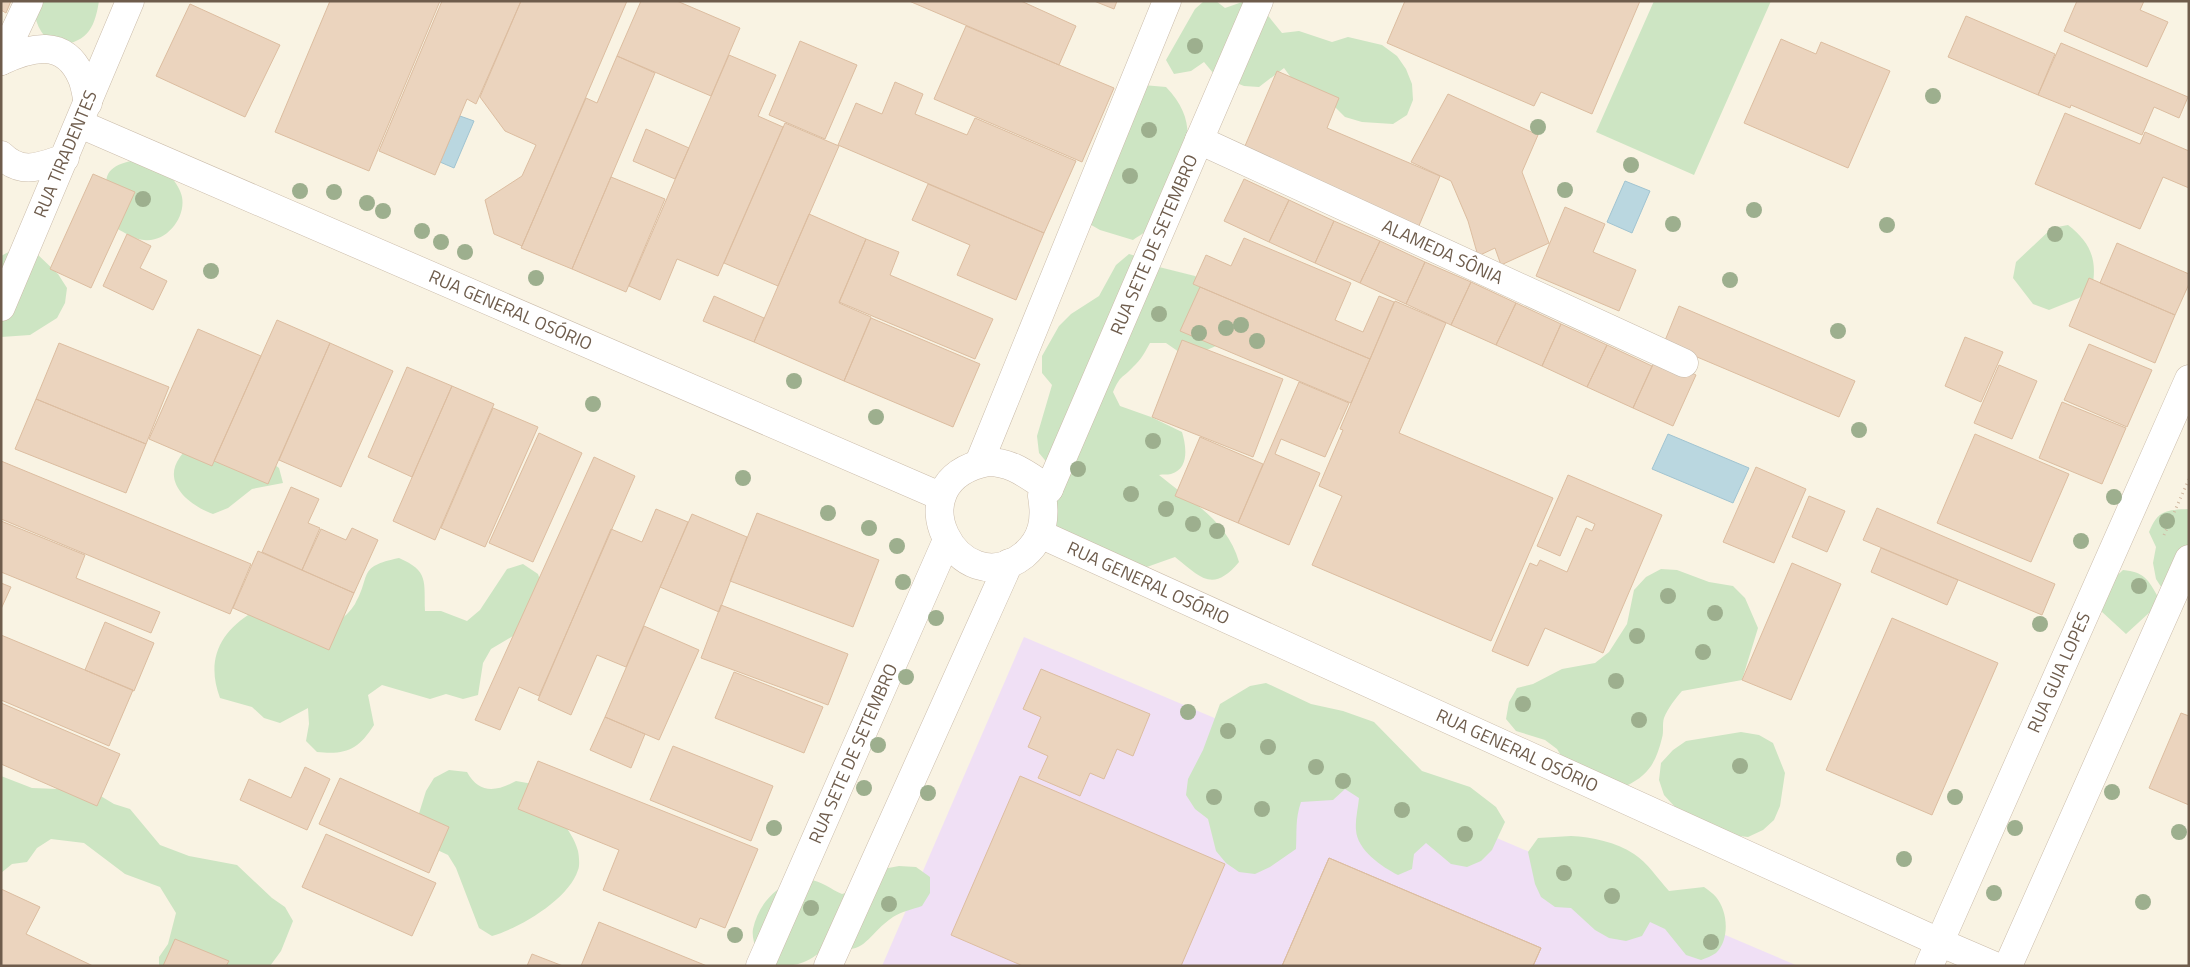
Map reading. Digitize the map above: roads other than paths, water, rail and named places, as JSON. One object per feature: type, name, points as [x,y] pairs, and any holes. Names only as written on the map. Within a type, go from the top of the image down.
[{"type":"main road","points":[[1,61],[29,1]]},
{"type":"main road","name":"RUA TIRADENTES","points":[[1,307],[130,1]]},
{"type":"main road","points":[[979,464],[1167,1]]},
{"type":"main road","name":"RUA SETE DE SETEMBRO","points":[[1049,488],[1259,1]]},
{"type":"main road","points":[[1,61],[22,51],[36,48],[55,50],[70,60],[81,76],[84,113]]},
{"type":"main road","name":"RUA GENERAL OSÓRIO","points":[[84,113],[940,496]]},
{"type":"main road","name":"ALAMEDA SÔNIA","points":[[1199,140],[1684,363]]},
{"type":"main road","points":[[1,155],[7,161],[17,166],[33,169],[65,158]]},
{"type":"main road","name":"RUA GUIA LOPES","points":[[1934,954],[2189,379]]},
{"type":"main road","points":[[997,462],[1015,466],[1049,488],[1042,496],[1044,522],[1040,534],[1028,552],[1009,563],[994,566],[970,561],[957,552],[947,540],[940,521],[940,496],[962,471],[979,464],[997,462]]},
{"type":"main road","name":"RUA GENERAL OSÓRIO","points":[[1040,534],[1934,954],[1995,966]]},
{"type":"main road","name":"RUA SETE DE SETEMBRO","points":[[760,966],[947,540]]},
{"type":"main road","points":[[2008,966],[2189,559]]},
{"type":"main road","points":[[828,966],[1009,563]]},
{"type":"water","points":[[460,116],[474,121],[454,168],[440,162]]},
{"type":"water","points":[[1625,181],[1650,191],[1632,233],[1607,222]]},
{"type":"water","points":[[1668,434],[1749,468],[1733,503],[1652,469]]}]
